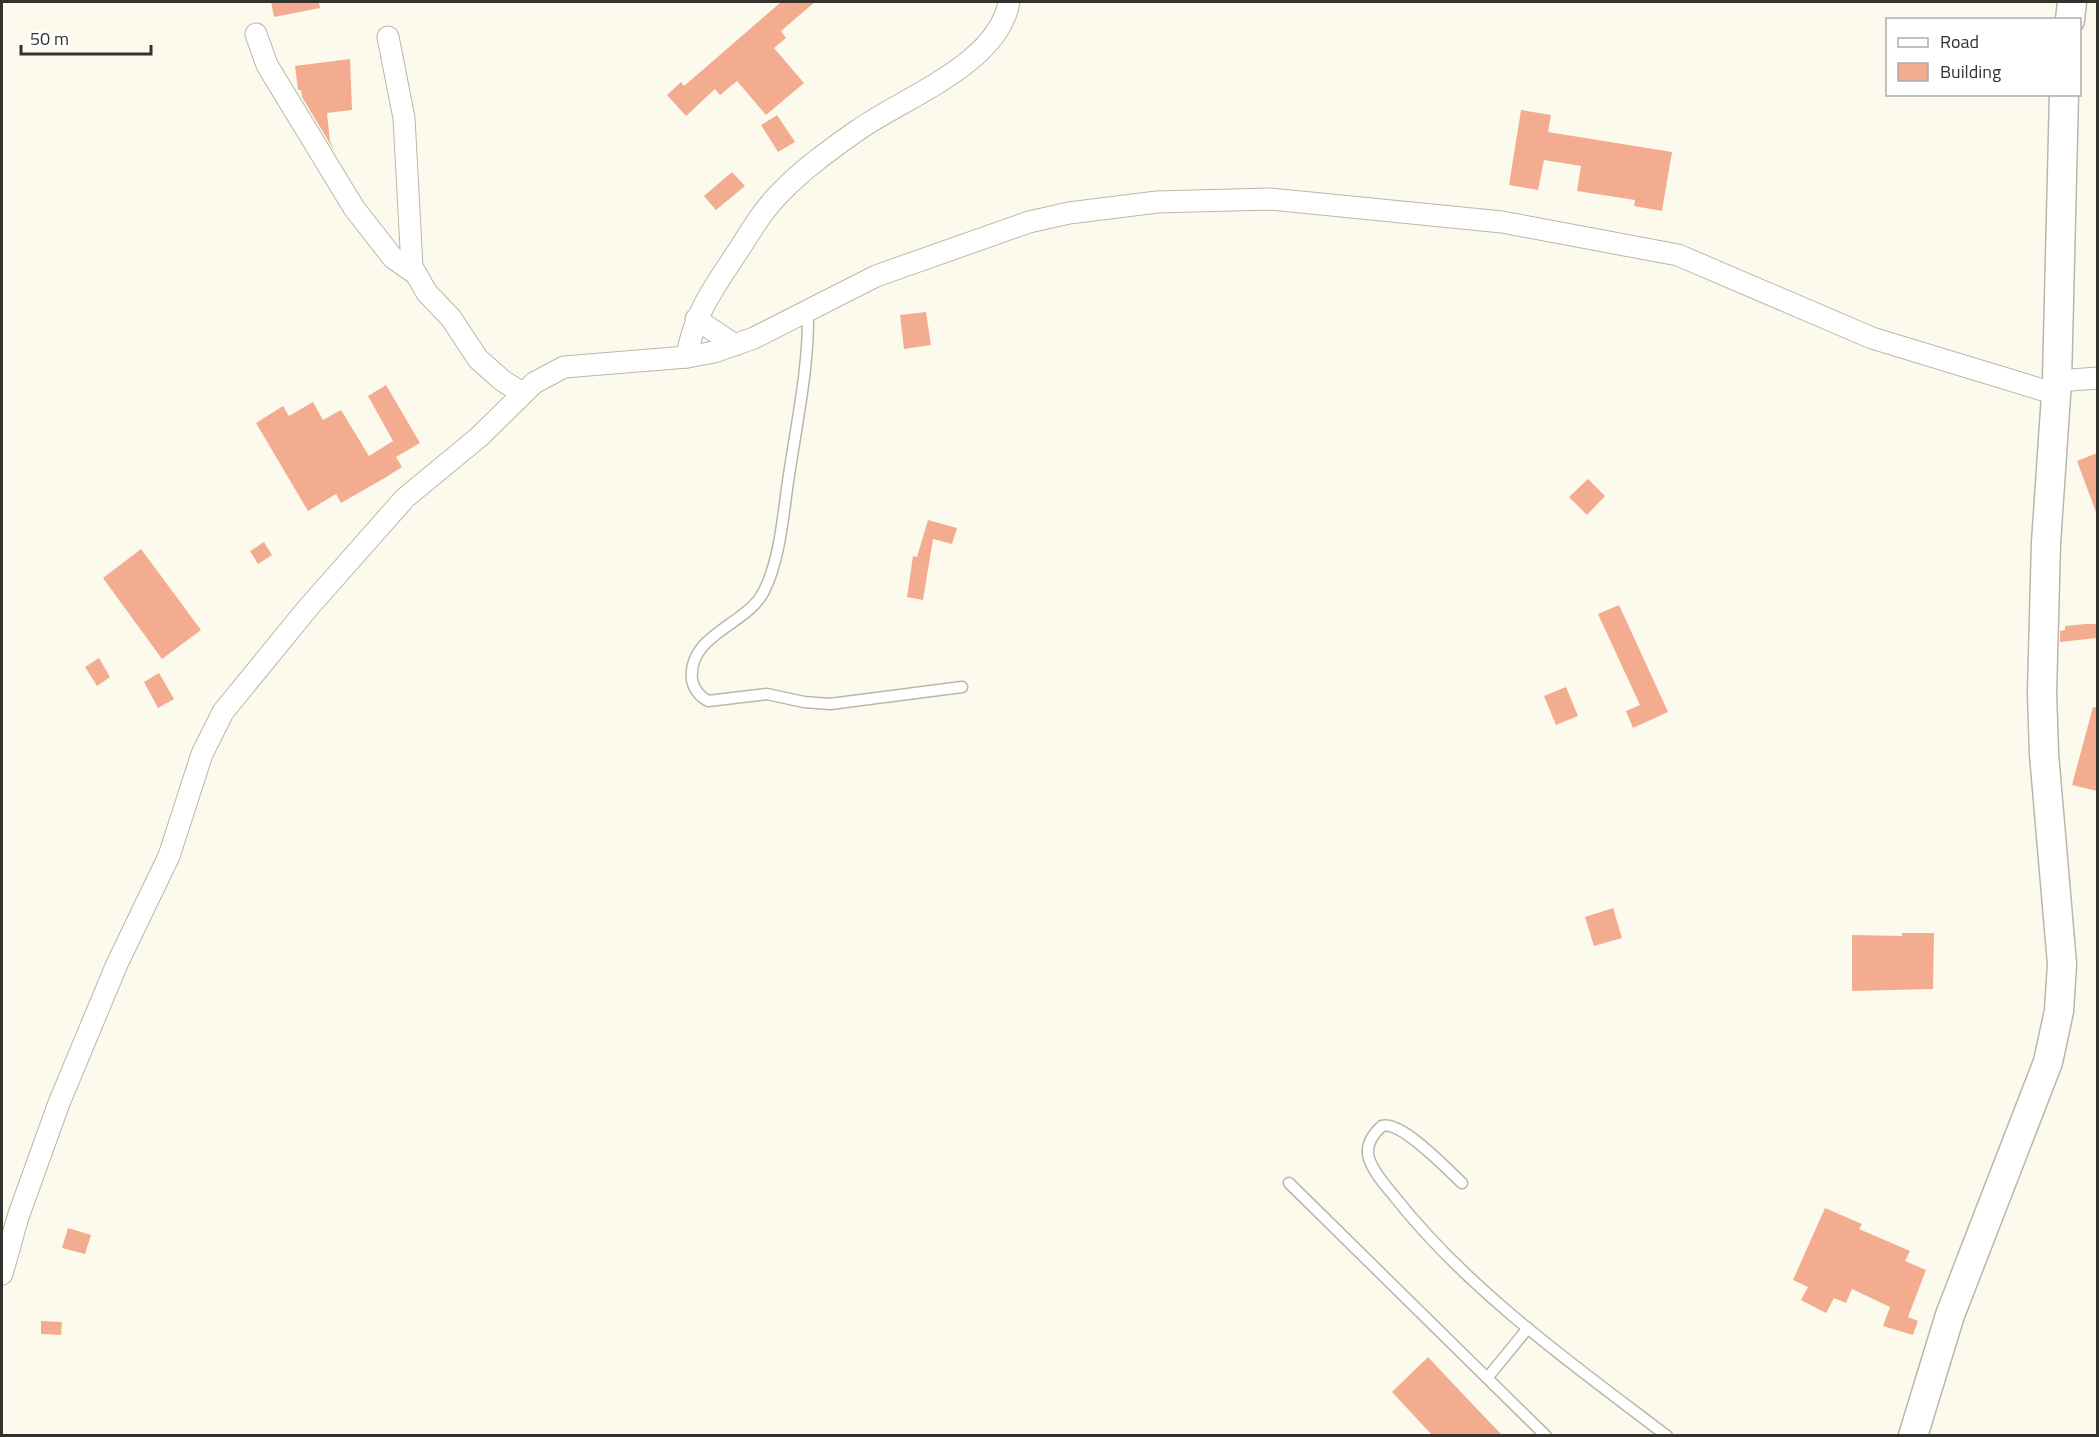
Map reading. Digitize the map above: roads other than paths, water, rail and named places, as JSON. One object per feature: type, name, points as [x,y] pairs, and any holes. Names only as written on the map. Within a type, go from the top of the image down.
[{"type":"street","points":[[687,357],[696,319],[740,247],[779,193],[860,128],[971,59],[996,33],[1004,20],[1009,2]]},
{"type":"street","points":[[2070,18],[2072,2]]},
{"type":"street","points":[[256,34],[267,65],[354,208],[393,258],[416,274],[478,359],[503,381],[522,393]]},
{"type":"street","points":[[388,37],[404,118],[411,256],[416,274]]},
{"type":"street","points":[[1913,1436],[1950,1315],[2048,1062],[2059,1011],[2062,964],[2046,776],[2042,692],[2046,543],[2056,388],[2064,96]]},
{"type":"street","points":[[2,1274],[18,1217],[59,1103],[117,964],[169,856],[212,730],[233,698],[384,520],[405,498],[486,431],[522,393],[547,374],[564,367],[687,357],[735,345],[876,276],[1029,222],[1069,213],[1157,202],[1270,199],[1502,222],[1678,255],[1872,338],[2056,388],[2097,378]]},
{"type":"street","points":[[696,319],[735,345]]},
{"type":"lane","points":[[808,311],[808,344],[779,539],[769,579],[764,593],[757,602],[718,631],[697,657],[691,672],[693,686],[701,697],[708,701],[767,694],[804,702],[830,704],[962,687]]},
{"type":"lane","points":[[1462,1183],[1412,1138],[1394,1126],[1382,1126],[1372,1137],[1368,1155],[1374,1168],[1411,1217],[1528,1328],[1667,1436]]},
{"type":"lane","points":[[1289,1183],[1546,1436]]},
{"type":"lane","points":[[1488,1377],[1528,1328]]}]
